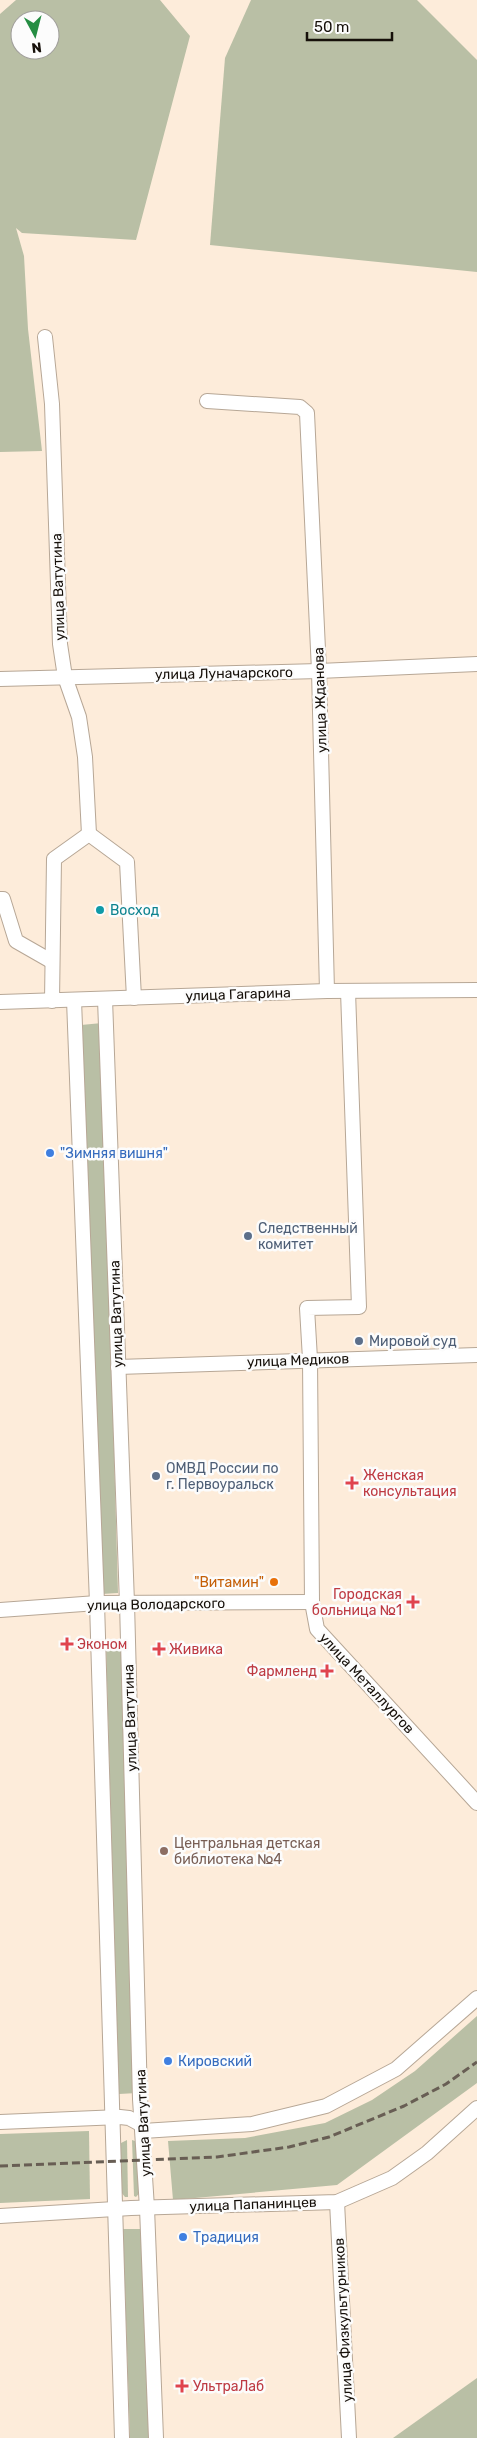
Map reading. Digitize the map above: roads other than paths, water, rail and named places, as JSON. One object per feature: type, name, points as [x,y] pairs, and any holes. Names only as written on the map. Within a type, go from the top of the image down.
[{"type":"street","name":"улица Ватутина","points":[[45,337],[52,404],[60,644],[65,677],[79,717],[89,834]]},
{"type":"street","name":"улица Жданова","points":[[207,401],[300,407],[306,410],[319,671],[327,992]]},
{"type":"street","name":"улица Луначарского","points":[[0,679],[319,671],[477,664]]},
{"type":"street","points":[[52,1001],[51,961],[54,859],[89,834],[127,862],[134,998]]},
{"type":"street","points":[[0,899],[3,899],[16,941],[51,961]]},
{"type":"street","name":"улица Гагарина","points":[[0,1002],[348,991],[477,990]]},
{"type":"street","name":"улица Металлургов","points":[[348,991],[359,1306],[307,1308],[310,1359],[312,1602],[317,1629],[477,1803]]},
{"type":"street","name":"улица Ватутина","points":[[105,999],[127,1603],[142,2128],[156,2438]]},
{"type":"street","points":[[74,1000],[97,1603],[122,2438]]},
{"type":"street","name":"улица Медиков","points":[[118,1367],[310,1359],[477,1355]]},
{"type":"street","name":"улица Володарского","points":[[0,1610],[97,1603],[312,1602]]},
{"type":"street","points":[[0,2122],[129,2118],[142,2128],[230,2126],[326,2106],[396,2070],[477,1998]]},
{"type":"street","name":"улица Папанинцев","points":[[0,2216],[114,2209],[337,2202],[392,2178],[426,2153],[477,2108]]},
{"type":"street","name":"улица Физкультурников","points":[[337,2202],[349,2438]]},
{"type":"railway","points":[[0,2166],[217,2157],[289,2147],[329,2137],[404,2106],[446,2084],[477,2062]]},
{"type":"place","name":"Восход","points":[[100,910]]},
{"type":"place","name":"\"Зимняя вишня\"","points":[[50,1153]]},
{"type":"place","name":"Следственный комитет","points":[[248,1236]]},
{"type":"place","name":"Мировой суд","points":[[359,1341]]},
{"type":"place","name":"ОМВД России по г. Первоуральск","points":[[156,1476]]},
{"type":"place","name":"Женская консультация","points":[[352,1483]]},
{"type":"place","name":"\"Витамин\"","points":[[274,1582]]},
{"type":"place","name":"Городская больница №1","points":[[413,1602]]},
{"type":"place","name":"Эконом","points":[[67,1644]]},
{"type":"place","name":"Живика","points":[[159,1649]]},
{"type":"place","name":"Фармленд","points":[[327,1671]]},
{"type":"place","name":"Центральная детская библиотека №4","points":[[164,1851]]},
{"type":"place","name":"Кировский","points":[[168,2061]]},
{"type":"place","name":"Традиция","points":[[183,2237]]},
{"type":"place","name":"УльтраЛаб","points":[[182,2386]]}]
